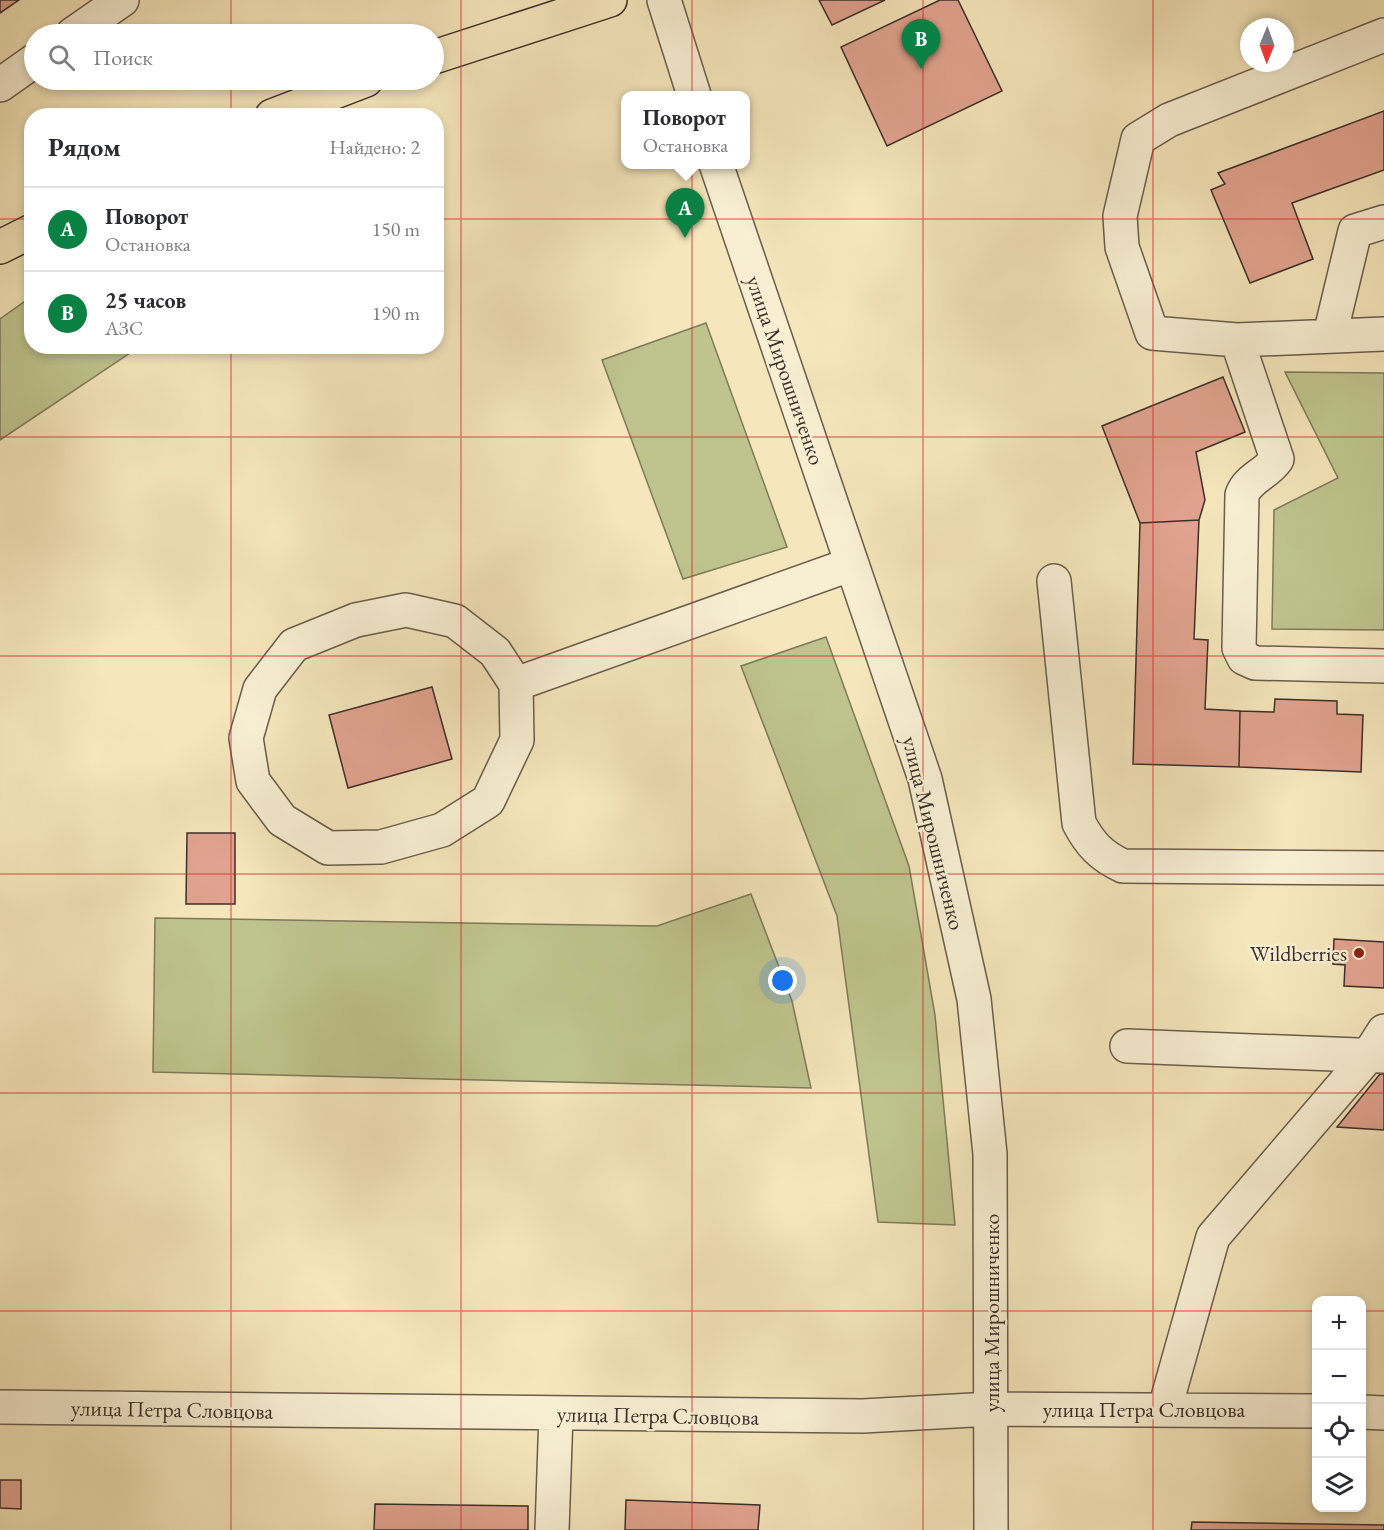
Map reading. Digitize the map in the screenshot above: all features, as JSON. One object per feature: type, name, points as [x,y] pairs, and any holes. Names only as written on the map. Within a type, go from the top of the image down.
[{"type":"main road","points":[[444,54],[610,0]]},
{"type":"main road","points":[[293,108],[340,90]]},
{"type":"main road","points":[[0,247],[24,235]]},
{"type":"street","points":[[87,24],[122,0]]},
{"type":"street","points":[[663,0],[692,91]]},
{"type":"street","points":[[1384,35],[1169,120],[1138,138],[1120,216],[1122,247],[1152,333],[1237,340],[1384,334]]},
{"type":"street","points":[[0,85],[24,68]]},
{"type":"street","name":"улица Мирошниченко","points":[[717,169],[926,779],[974,999],[990,1154],[991,1530]]},
{"type":"street","points":[[1330,335],[1355,231],[1384,222]]},
{"type":"street","points":[[1237,340],[1277,459],[1271,468],[1245,485],[1242,495],[1239,648],[1244,658],[1255,663],[1384,666]]},
{"type":"street","points":[[516,684],[852,564]]},
{"type":"street","points":[[1054,581],[1079,823],[1088,839],[1104,857],[1123,866],[1384,868]]},
{"type":"street","points":[[406,610],[455,621],[495,652],[516,684],[517,740],[488,801],[442,830],[381,847],[328,848],[282,820],[253,781],[246,738],[260,689],[294,645],[356,620],[406,610]]},
{"type":"street","points":[[1126,1046],[1379,1048]]},
{"type":"street","points":[[1164,1408],[1213,1237],[1379,1048]]},
{"type":"street","name":"улица Петра Словцова","points":[[0,1407],[863,1416],[991,1409],[1164,1408],[1312,1411]]},
{"type":"street","points":[[1366,1412],[1384,1413]]},
{"type":"street","points":[[552,1530],[556,1414]]},
{"type":"green space","points":[[24,302],[24,354],[129,354],[0,440],[0,319]]},
{"type":"green space","points":[[706,323],[787,547],[683,579],[602,360]]},
{"type":"green space","points":[[1285,372],[1384,373],[1384,630],[1272,629],[1274,510],[1338,478]]},
{"type":"green space","points":[[826,637],[909,866],[935,1015],[955,1225],[878,1222],[837,916],[741,666]]},
{"type":"green space","points":[[751,894],[792,1001],[811,1088],[153,1072],[155,918],[657,926]]},
{"type":"building","points":[[0,0],[19,0],[0,13]]},
{"type":"building","points":[[819,0],[885,0],[832,25]]},
{"type":"building","points":[[940,0],[958,0],[1002,91],[887,146],[841,47]]},
{"type":"building","points":[[1384,111],[1384,170],[1292,203],[1313,259],[1250,283],[1211,190],[1225,184],[1218,173]]},
{"type":"building","points":[[1223,377],[1245,432],[1196,452],[1205,500],[1199,520],[1140,523],[1102,426]]},
{"type":"building","points":[[1199,520],[1194,639],[1208,640],[1205,709],[1240,711],[1239,767],[1133,764],[1140,523]]},
{"type":"building","points":[[432,687],[452,759],[348,788],[329,715]]},
{"type":"building","points":[[1275,699],[1337,701],[1337,714],[1363,715],[1361,772],[1239,767],[1240,711],[1274,712]]},
{"type":"building","points":[[187,833],[235,833],[235,904],[186,904]]},
{"type":"building","name":"Wildberries","points":[[1334,939],[1384,942],[1384,988],[1344,986],[1345,965],[1333,964]]},
{"type":"building","points":[[1380,1074],[1384,1074],[1384,1130],[1337,1127]]},
{"type":"building","points":[[0,1480],[21,1480],[21,1509],[0,1508]]},
{"type":"building","points":[[626,1500],[760,1505],[758,1530],[625,1530]]},
{"type":"building","points":[[375,1504],[528,1506],[528,1530],[374,1530]]},
{"type":"building","points":[[1192,1522],[1384,1525],[1384,1530],[1191,1530]]},
{"type":"place","name":"25 часов","points":[[921,69]]},
{"type":"place","name":"Поворот","points":[[685,238]]},
{"type":"place","name":"Wildberries","points":[[1359,953]]}]
